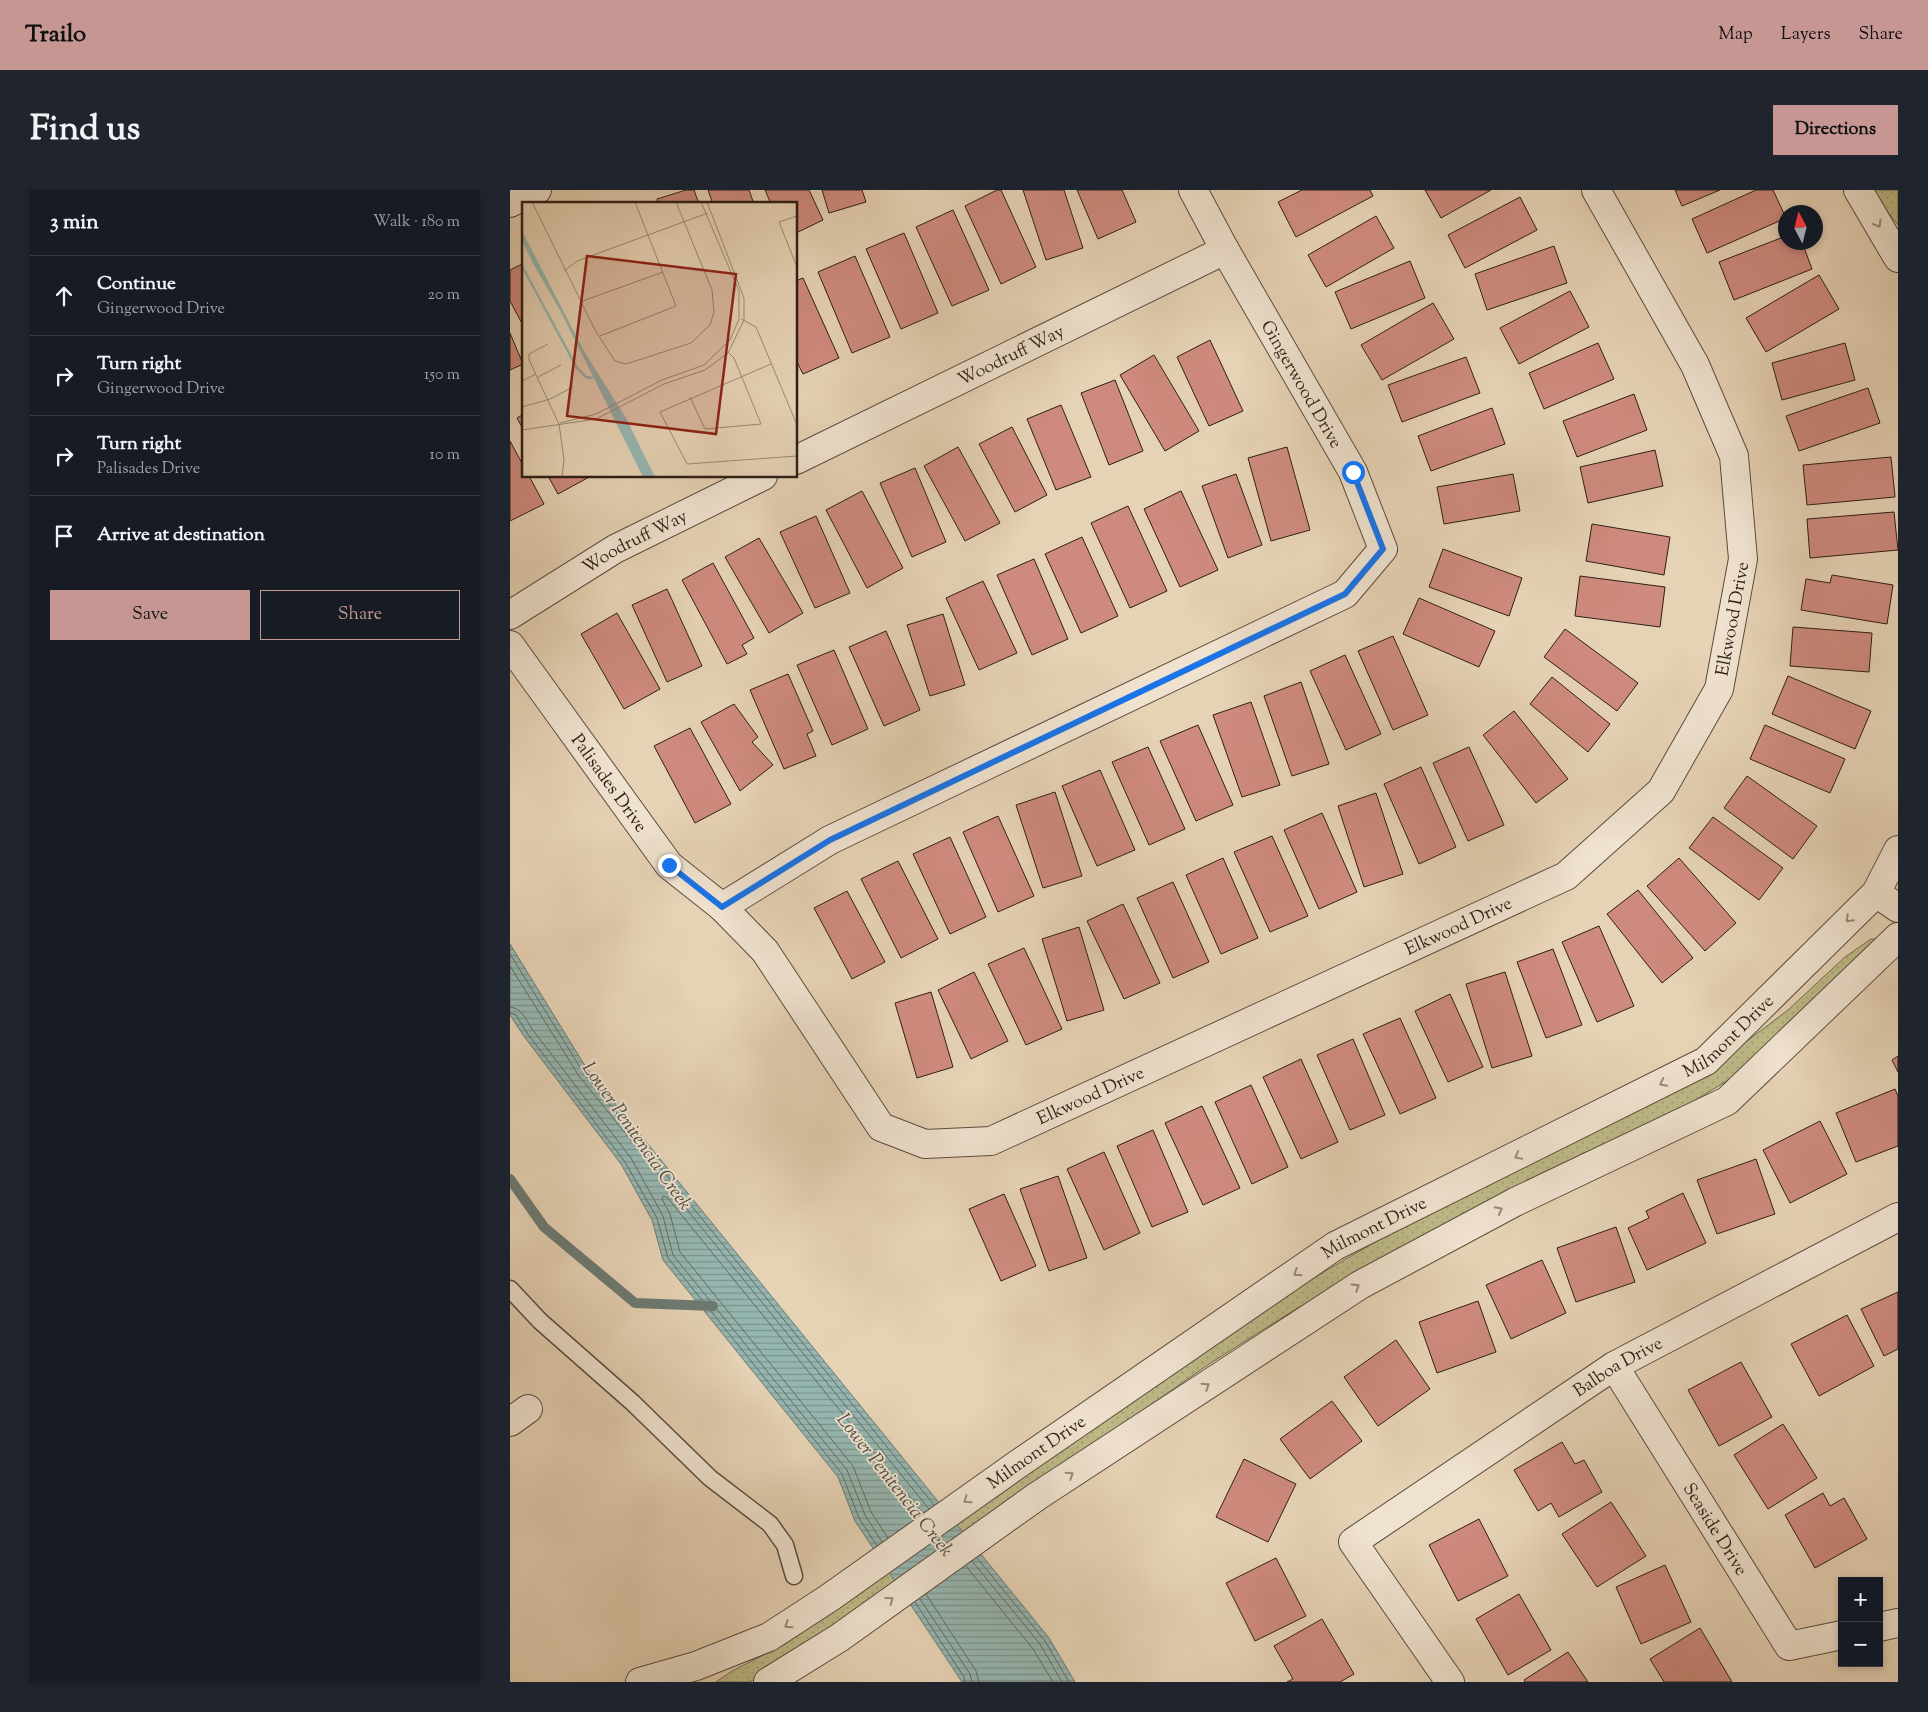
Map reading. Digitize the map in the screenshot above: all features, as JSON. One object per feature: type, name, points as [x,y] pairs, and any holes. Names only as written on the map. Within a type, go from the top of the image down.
[{"type":"street","points":[[510,203],[537,190]]},
{"type":"street","name":"Gingerwood Drive","points":[[722,907],[830,840],[1345,594],[1383,549],[1353,472],[1225,250],[1193,190]]},
{"type":"street","name":"Elkwood Drive","points":[[722,907],[765,951],[881,1127],[925,1144],[991,1141],[1566,876],[1661,791],[1715,697],[1719,688],[1743,559],[1734,456],[1695,365],[1596,190]]},
{"type":"street","points":[[1858,190],[1898,258]]},
{"type":"street","name":"Woodruff Way","points":[[798,459],[1225,250]]},
{"type":"street","name":"Woodruff Way","points":[[510,615],[614,549],[759,478]]},
{"type":"street","name":"Palisades Drive","points":[[510,645],[669,865],[722,907]]},
{"type":"street","name":"Milmont Drive","points":[[640,1682],[696,1666],[769,1637],[829,1598],[1007,1472],[1335,1246],[1706,1061],[1876,892],[1898,850]]},
{"type":"street","points":[[1876,892],[1898,908]]},
{"type":"street","name":"Milmont Drive","points":[[768,1682],[851,1629],[1029,1502],[1360,1285],[1516,1202],[1726,1101],[1898,936]]},
{"type":"street","name":"Balboa Drive","points":[[1450,1682],[1353,1542],[1614,1366],[1898,1217]]},
{"type":"street","name":"Seaside Drive","points":[[1614,1366],[1789,1646],[1838,1636]]},
{"type":"street","points":[[1883,1626],[1898,1623]]},
{"type":"lane","points":[[510,1289],[540,1321],[633,1403],[710,1478],[770,1524],[785,1545],[794,1576]]},
{"type":"shaded area","points":[[1874,190],[1898,190],[1898,225],[1886,210]]},
{"type":"shaded area","points":[[1871,939],[1875,939],[1876,943],[1743,1071],[1666,1118],[1358,1273],[1288,1314],[1209,1364],[763,1675],[749,1682],[716,1682],[732,1671],[785,1644],[1162,1378],[1317,1276],[1387,1235],[1706,1069],[1788,1010],[1845,957]]},
{"type":"water","points":[[510,944],[587,1069],[1049,1638],[1075,1682],[962,1682],[855,1521],[838,1477],[663,1260],[652,1220],[621,1164],[523,1035],[510,1015]]},
{"type":"building","points":[[686,190],[694,190],[698,202],[658,202],[657,199]]},
{"type":"building","points":[[708,190],[749,190],[753,202],[712,202]]},
{"type":"building","points":[[765,190],[809,190],[823,220],[798,232],[798,202],[770,202]]},
{"type":"building","points":[[822,190],[862,190],[866,202],[829,213]]},
{"type":"building","points":[[997,190],[1001,190],[1036,267],[1001,284],[965,206]]},
{"type":"building","points":[[1023,190],[1064,190],[1083,248],[1046,260]]},
{"type":"building","points":[[1077,190],[1122,190],[1136,222],[1098,239]]},
{"type":"building","points":[[1302,190],[1370,190],[1373,196],[1296,237],[1278,202]]},
{"type":"building","points":[[1425,190],[1491,190],[1441,218]]},
{"type":"building","points":[[1675,190],[1720,190],[1682,206]]},
{"type":"building","points":[[1756,190],[1773,190],[1780,205],[1778,205],[1778,222],[1707,253],[1692,219]]},
{"type":"building","points":[[1520,197],[1537,230],[1465,268],[1448,235]]},
{"type":"building","points":[[953,210],[989,290],[952,306],[916,227]]},
{"type":"building","points":[[1376,216],[1394,248],[1326,287],[1308,255]]},
{"type":"building","points":[[904,233],[938,313],[901,329],[866,249]]},
{"type":"building","points":[[1778,239],[1778,250],[1805,250],[1812,269],[1734,300],[1719,262]]},
{"type":"building","points":[[1554,246],[1567,283],[1487,310],[1475,274]]},
{"type":"building","points":[[855,256],[890,337],[852,353],[818,272]]},
{"type":"building","points":[[1410,261],[1425,298],[1351,329],[1335,292]]},
{"type":"building","points":[[522,264],[522,323],[510,301],[510,270]]},
{"type":"building","points":[[1819,275],[1839,309],[1766,352],[1746,318]]},
{"type":"building","points":[[803,278],[839,358],[803,374],[798,364],[798,280]]},
{"type":"building","points":[[1570,291],[1589,327],[1519,364],[1500,328]]},
{"type":"building","points":[[1433,303],[1454,339],[1382,380],[1361,345]]},
{"type":"building","points":[[510,333],[522,364],[510,370]]},
{"type":"building","points":[[1210,340],[1243,411],[1209,426],[1177,357]]},
{"type":"building","points":[[1598,343],[1614,379],[1544,409],[1529,373]]},
{"type":"building","points":[[1845,343],[1855,380],[1782,400],[1772,363]]},
{"type":"building","points":[[1154,355],[1199,431],[1165,451],[1120,375]]},
{"type":"building","points":[[1466,357],[1480,393],[1402,422],[1388,385]]},
{"type":"building","points":[[1115,380],[1143,451],[1109,465],[1081,393]]},
{"type":"building","points":[[1868,388],[1880,423],[1799,451],[1786,416]]},
{"type":"building","points":[[1634,394],[1647,430],[1577,457],[1563,421]]},
{"type":"building","points":[[1061,405],[1091,477],[1056,490],[1027,419]]},
{"type":"building","points":[[1492,408],[1505,444],[1431,471],[1418,436]]},
{"type":"building","points":[[522,415],[522,427],[517,418]]},
{"type":"building","points":[[1012,427],[1047,495],[1015,512],[979,444]]},
{"type":"building","points":[[510,441],[522,463],[522,478],[530,478],[544,504],[510,521]]},
{"type":"building","points":[[958,447],[1000,523],[965,541],[924,466]]},
{"type":"building","points":[[1287,447],[1310,530],[1271,541],[1248,458]]},
{"type":"building","points":[[1655,450],[1663,486],[1588,503],[1580,467]]},
{"type":"building","points":[[1891,457],[1895,497],[1807,505],[1803,465]]},
{"type":"building","points":[[915,468],[946,542],[912,557],[880,483]]},
{"type":"building","points":[[1236,474],[1262,545],[1228,558],[1202,486]]},
{"type":"building","points":[[1513,474],[1520,511],[1444,524],[1437,487]]},
{"type":"building","points":[[549,478],[587,478],[558,494]]},
{"type":"building","points":[[862,491],[903,568],[867,588],[826,510]]},
{"type":"building","points":[[1181,491],[1218,570],[1180,587],[1144,509]]},
{"type":"building","points":[[1128,506],[1167,591],[1130,608],[1091,523]]},
{"type":"building","points":[[1894,512],[1898,550],[1810,558],[1807,519]]},
{"type":"building","points":[[816,516],[850,593],[815,608],[780,532]]},
{"type":"building","points":[[1592,524],[1670,537],[1664,575],[1586,561]]},
{"type":"building","points":[[1082,537],[1118,616],[1081,633],[1045,554]]},
{"type":"building","points":[[759,538],[803,613],[769,633],[725,557]]},
{"type":"building","points":[[1443,549],[1522,578],[1509,616],[1429,587]]},
{"type":"building","points":[[1034,559],[1068,639],[1032,655],[997,575]]},
{"type":"building","points":[[713,563],[754,638],[742,645],[747,654],[727,664],[682,580]]},
{"type":"building","points":[[1832,575],[1893,585],[1887,624],[1801,610],[1806,579],[1830,583]]},
{"type":"building","points":[[1580,576],[1665,587],[1660,627],[1575,616]]},
{"type":"building","points":[[983,581],[1017,653],[979,670],[946,598]]},
{"type":"building","points":[[667,589],[702,666],[667,682],[632,605]]},
{"type":"building","points":[[1419,598],[1495,631],[1479,667],[1403,634]]},
{"type":"building","points":[[617,613],[660,689],[624,709],[581,634]]},
{"type":"building","points":[[943,614],[965,685],[930,696],[907,625]]},
{"type":"building","points":[[1793,627],[1872,633],[1869,672],[1790,666]]},
{"type":"building","points":[[1565,629],[1638,683],[1617,711],[1544,657]]},
{"type":"building","points":[[886,631],[920,710],[884,726],[849,647]]},
{"type":"building","points":[[1393,636],[1428,715],[1393,730],[1358,651]]},
{"type":"building","points":[[834,650],[868,729],[832,745],[797,665]]},
{"type":"building","points":[[1345,655],[1381,734],[1346,750],[1310,671]]},
{"type":"building","points":[[788,674],[813,731],[807,734],[816,756],[784,769],[750,690]]},
{"type":"building","points":[[1788,676],[1871,711],[1855,749],[1772,714]]},
{"type":"building","points":[[1552,677],[1610,724],[1588,752],[1530,704]]},
{"type":"building","points":[[1301,682],[1329,764],[1292,776],[1264,696]]},
{"type":"building","points":[[1251,702],[1280,785],[1242,797],[1213,715]]},
{"type":"building","points":[[734,704],[758,737],[752,742],[773,765],[740,791],[701,722]]},
{"type":"building","points":[[1514,711],[1568,779],[1536,803],[1483,735]]},
{"type":"building","points":[[1198,725],[1233,805],[1196,821],[1160,741]]},
{"type":"building","points":[[1765,725],[1845,759],[1830,793],[1750,759]]},
{"type":"building","points":[[690,728],[731,804],[695,823],[654,746]]},
{"type":"building","points":[[1148,747],[1185,829],[1149,845],[1112,762]]},
{"type":"building","points":[[1469,747],[1504,825],[1468,841],[1433,763]]},
{"type":"building","points":[[1421,767],[1456,847],[1419,864],[1384,784]]},
{"type":"building","points":[[1100,770],[1135,850],[1097,866],[1062,786]]},
{"type":"building","points":[[1747,776],[1817,826],[1793,859],[1724,808]]},
{"type":"building","points":[[1055,792],[1082,876],[1043,888],[1016,805]]},
{"type":"building","points":[[1376,793],[1403,874],[1364,887],[1338,806]]},
{"type":"building","points":[[1322,813],[1357,892],[1319,909],[1284,830]]},
{"type":"building","points":[[998,816],[1034,896],[998,912],[963,832]]},
{"type":"building","points":[[1713,817],[1783,868],[1759,900],[1689,848]]},
{"type":"building","points":[[1272,836],[1308,916],[1270,932],[1234,852]]},
{"type":"building","points":[[950,837],[986,917],[950,934],[913,854]]},
{"type":"building","points":[[1223,858],[1258,938],[1221,954],[1186,875]]},
{"type":"building","points":[[1679,858],[1736,923],[1705,951],[1647,886]]},
{"type":"building","points":[[898,861],[938,939],[901,958],[861,879]]},
{"type":"building","points":[[1173,882],[1209,962],[1173,978],[1137,898]]},
{"type":"building","points":[[1638,890],[1693,958],[1662,983],[1607,914]]},
{"type":"building","points":[[847,891],[885,962],[852,979],[814,908]]},
{"type":"building","points":[[1123,904],[1160,983],[1124,999],[1087,921]]},
{"type":"building","points":[[1599,926],[1634,1006],[1597,1022],[1562,942]]},
{"type":"building","points":[[1079,927],[1104,1010],[1067,1021],[1042,939]]},
{"type":"building","points":[[1024,948],[1062,1029],[1026,1045],[988,964]]},
{"type":"building","points":[[1553,949],[1582,1025],[1546,1038],[1517,962]]},
{"type":"building","points":[[974,972],[1008,1041],[971,1059],[938,990]]},
{"type":"building","points":[[1505,972],[1532,1056],[1492,1068],[1466,984]]},
{"type":"building","points":[[931,992],[953,1067],[917,1078],[895,1003]]},
{"type":"building","points":[[1450,994],[1483,1067],[1448,1082],[1415,1011]]},
{"type":"building","points":[[1400,1018],[1436,1098],[1400,1114],[1363,1034]]},
{"type":"building","points":[[1353,1039],[1385,1115],[1350,1130],[1317,1055]]},
{"type":"building","points":[[1898,1056],[1898,1072],[1892,1060]]},
{"type":"building","points":[[1301,1059],[1338,1142],[1301,1159],[1263,1077]]},
{"type":"building","points":[[1251,1085],[1288,1167],[1252,1184],[1215,1102]]},
{"type":"building","points":[[1895,1089],[1898,1096],[1898,1146],[1856,1162],[1836,1113]]},
{"type":"building","points":[[1202,1106],[1240,1188],[1203,1205],[1165,1123]]},
{"type":"building","points":[[1820,1121],[1847,1174],[1790,1203],[1763,1150]]},
{"type":"building","points":[[1153,1130],[1188,1212],[1152,1227],[1117,1146]]},
{"type":"building","points":[[1104,1152],[1140,1233],[1104,1250],[1067,1169]]},
{"type":"building","points":[[1756,1159],[1775,1214],[1717,1234],[1697,1180]]},
{"type":"building","points":[[1058,1176],[1087,1258],[1049,1271],[1020,1189]]},
{"type":"building","points":[[1683,1193],[1706,1243],[1647,1270],[1628,1228],[1649,1218],[1646,1211]]},
{"type":"building","points":[[1004,1194],[1036,1266],[1001,1281],[969,1209]]},
{"type":"building","points":[[1616,1227],[1635,1282],[1576,1302],[1557,1248]]},
{"type":"building","points":[[1542,1260],[1566,1313],[1511,1339],[1486,1285]]},
{"type":"building","points":[[1898,1292],[1898,1349],[1884,1356],[1861,1309]]},
{"type":"building","points":[[1478,1301],[1496,1352],[1437,1373],[1419,1322]]},
{"type":"building","points":[[1847,1315],[1874,1366],[1819,1396],[1791,1344]]},
{"type":"building","points":[[1396,1340],[1430,1389],[1378,1426],[1344,1377]]},
{"type":"building","points":[[1741,1362],[1772,1417],[1719,1446],[1688,1390]]},
{"type":"building","points":[[1332,1401],[1362,1441],[1310,1479],[1280,1439]]},
{"type":"building","points":[[1783,1424],[1817,1478],[1768,1509],[1734,1455]]},
{"type":"building","points":[[1562,1442],[1575,1464],[1584,1460],[1602,1492],[1559,1517],[1551,1503],[1538,1511],[1514,1470]]},
{"type":"building","points":[[1244,1459],[1296,1484],[1268,1542],[1216,1517]]},
{"type":"building","points":[[1823,1493],[1830,1506],[1844,1498],[1867,1539],[1815,1568],[1785,1515]]},
{"type":"building","points":[[1611,1502],[1646,1556],[1597,1587],[1562,1534]]},
{"type":"building","points":[[1479,1519],[1508,1576],[1458,1601],[1429,1545]]},
{"type":"building","points":[[1276,1558],[1306,1616],[1255,1641],[1226,1583]]},
{"type":"building","points":[[1665,1565],[1691,1622],[1641,1644],[1616,1587]]},
{"type":"building","points":[[1519,1594],[1551,1650],[1508,1675],[1476,1619]]},
{"type":"building","points":[[1322,1619],[1354,1674],[1340,1682],[1287,1682],[1293,1679],[1274,1646]]},
{"type":"building","points":[[1700,1628],[1732,1682],[1664,1682],[1650,1659]]},
{"type":"building","points":[[1568,1652],[1588,1682],[1525,1682],[1524,1680]]},
{"type":"waterway","name":"Lower Penitencia Creek","points":[[510,1179],[544,1227],[635,1303],[713,1306]]},
{"type":"route","points":[[669,865],[722,907],[830,840],[1345,594],[1383,549],[1353,472]]}]
